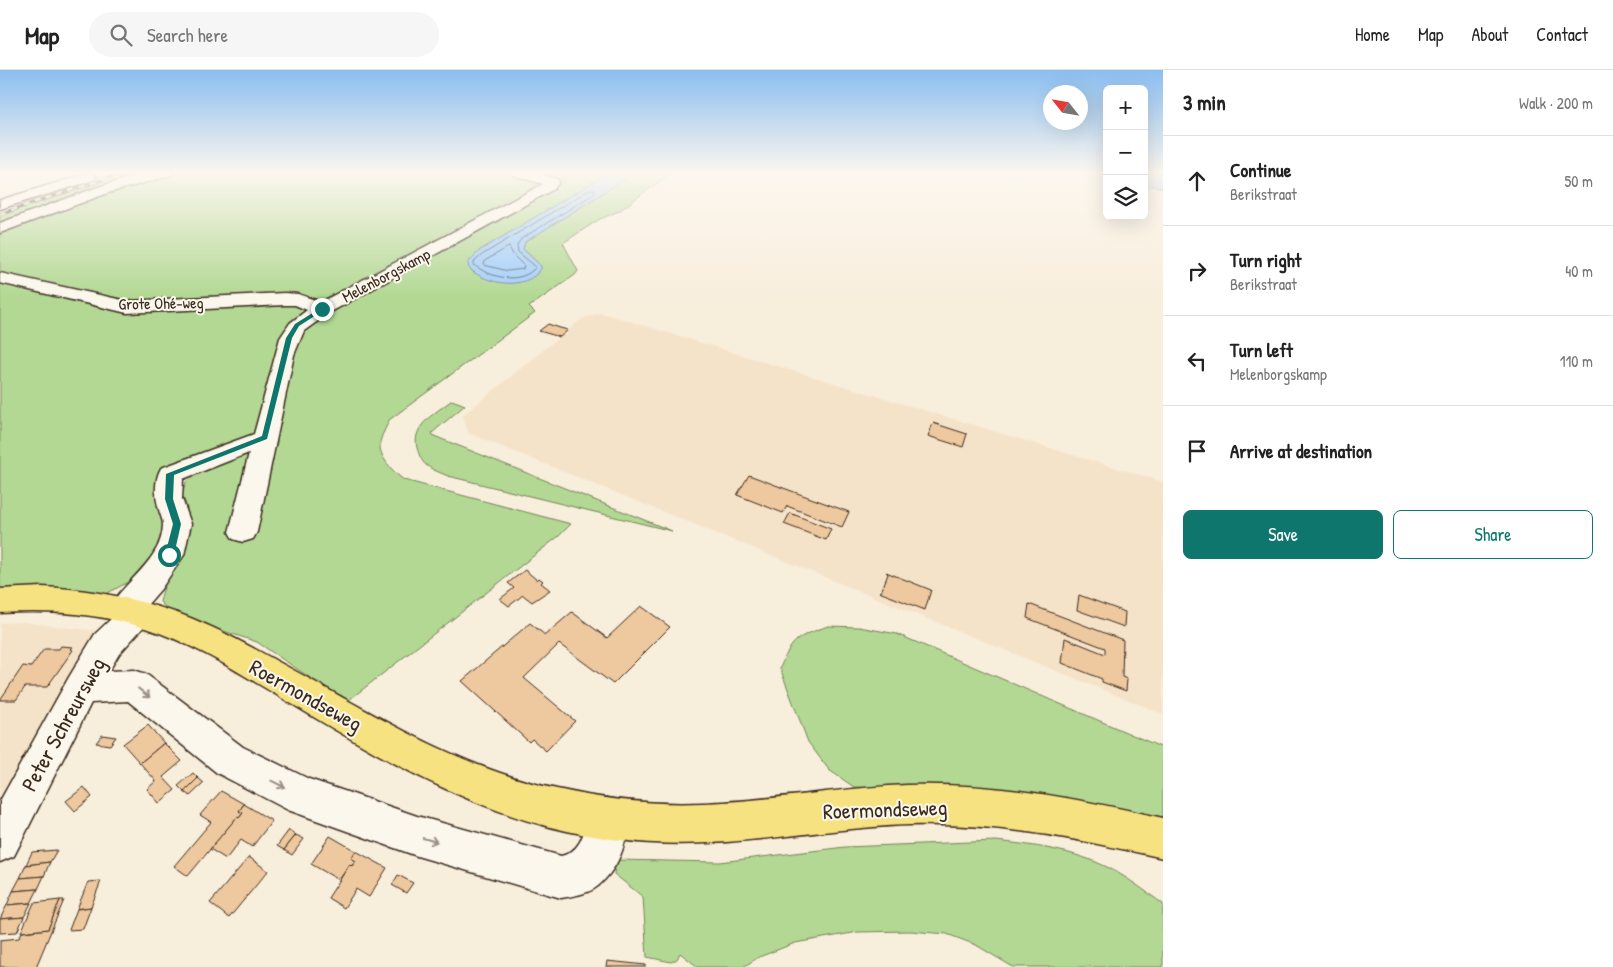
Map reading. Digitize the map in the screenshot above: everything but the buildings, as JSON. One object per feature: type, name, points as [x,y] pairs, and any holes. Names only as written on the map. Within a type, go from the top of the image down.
[{"type":"main road","name":"Roermondseweg","points":[[0,601],[68,600],[131,611],[170,624],[208,641],[415,756],[457,777],[501,794],[552,808],[606,818],[665,823],[725,822],[821,811],[913,805],[1007,808],[1120,828],[1163,838]]},
{"type":"street","points":[[0,228],[37,214]]},
{"type":"street","name":"Melenborgskamp","points":[[243,532],[289,338],[297,325],[322,309],[498,214]]},
{"type":"street","name":"Grote Ohé-weg","points":[[0,278],[127,307],[284,298],[298,300],[322,309]]},
{"type":"street","name":"Peter Schreursweg","points":[[0,842],[81,688],[108,643],[169,555],[177,524],[169,499],[170,474],[265,438]]},
{"type":"street","points":[[81,688],[134,685],[230,760],[302,796],[417,836],[561,877],[583,872],[603,847],[606,818]]},
{"type":"shaded area","points":[[602,313],[1163,482],[1163,714],[468,433],[463,415],[583,318]]},
{"type":"shaded area","points":[[23,622],[105,632],[0,861],[0,623]]},
{"type":"green space","points":[[6,214],[490,214],[326,301],[292,295],[128,303],[0,273],[0,216]]},
{"type":"green space","points":[[506,214],[541,214],[479,251],[468,263],[469,268],[474,273],[538,274],[541,266],[523,249],[525,242],[570,214],[612,214],[598,220],[563,243],[578,271],[575,275],[529,307],[535,313],[389,420],[380,443],[380,448],[387,464],[404,480],[571,524],[559,536],[349,700],[318,683],[257,642],[172,614],[160,602],[169,574],[182,549],[186,536],[188,523],[187,509],[182,495],[186,482],[207,467],[247,451],[287,388],[300,331],[306,324]]},
{"type":"green space","points":[[0,283],[120,311],[290,303],[301,306],[305,311],[287,328],[281,337],[259,430],[237,441],[191,457],[170,467],[166,539],[136,578],[100,597],[0,595]]},
{"type":"green space","points":[[452,400],[465,405],[432,433],[434,436],[672,531],[448,476],[431,468],[423,462],[417,448],[418,432],[421,426],[433,414]]},
{"type":"green space","points":[[828,626],[859,627],[897,634],[1163,748],[1163,823],[903,788],[854,787],[829,770],[808,742],[780,668],[793,644],[803,636]]},
{"type":"green space","points":[[996,841],[1052,849],[1092,860],[1120,874],[1163,904],[1163,967],[1013,967],[976,945],[947,934],[910,931],[858,932],[795,943],[759,957],[743,967],[698,967],[680,953],[677,959],[671,962],[647,957],[643,897],[614,874],[616,860],[720,862],[845,847]]},
{"type":"water","points":[[541,214],[570,214],[525,242],[523,249],[541,266],[541,269],[534,276],[526,281],[516,283],[495,282],[476,274],[469,268],[468,263],[479,251]]},
{"type":"route","points":[[169,555],[177,524],[169,499],[170,474],[265,438],[289,338],[297,325],[322,309]]}]
